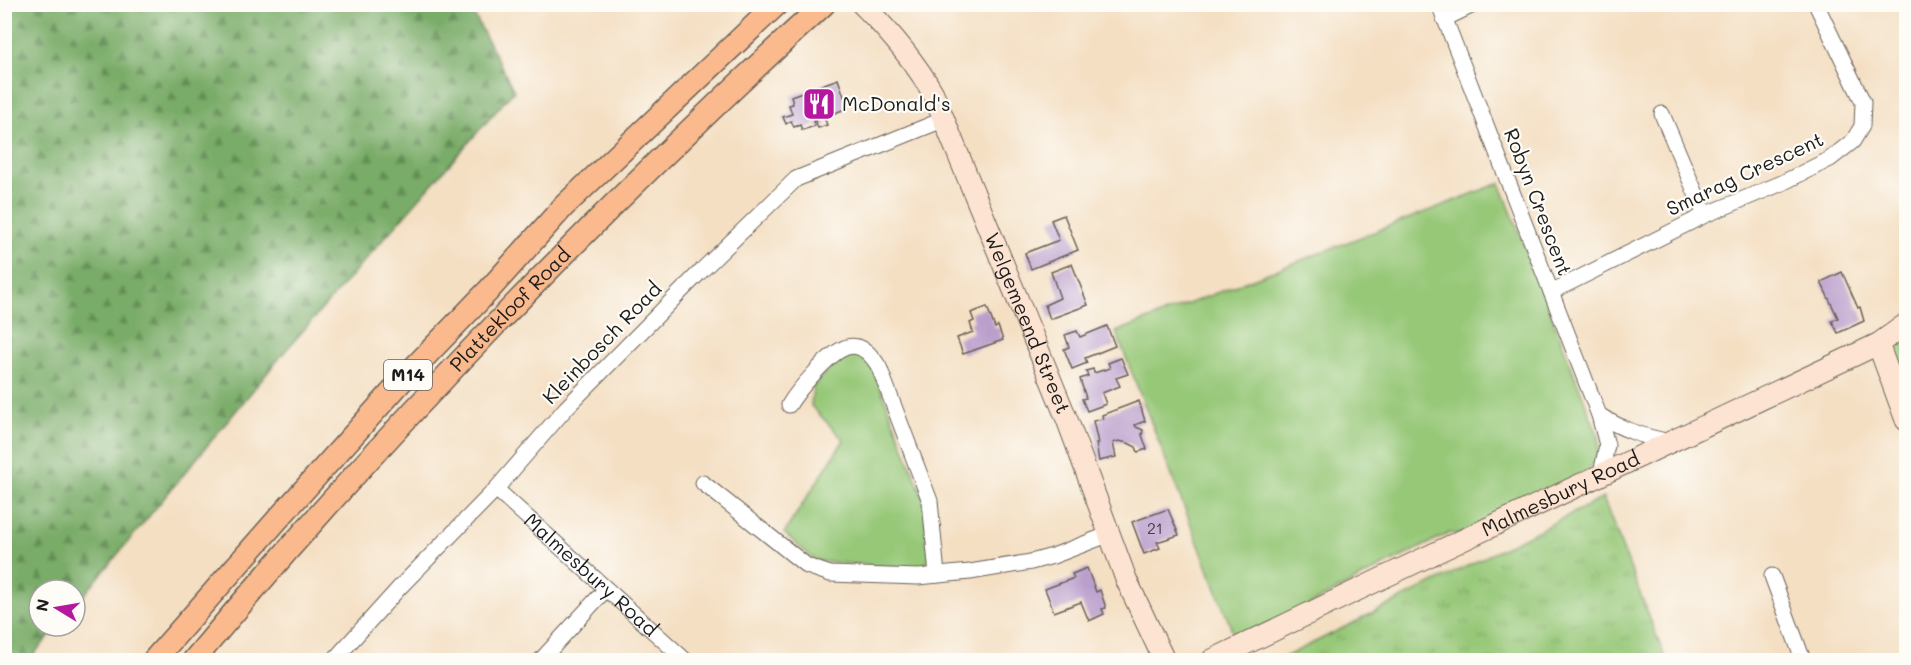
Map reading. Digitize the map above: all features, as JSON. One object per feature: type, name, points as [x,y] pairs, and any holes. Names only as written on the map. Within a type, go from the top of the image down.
[{"type":"main road","name":"Plattekloof Road","points":[[154,660],[408,374],[488,291],[564,206],[777,4]]},
{"type":"main road","name":"Plattekloof Road","points":[[194,660],[294,543],[455,365],[686,132],[824,4]]},
{"type":"street","name":"Welgemeend Street","points":[[862,4],[892,35],[919,69],[945,119],[1068,422],[1126,579],[1164,660]]},
{"type":"street","points":[[1441,12],[1475,4]]},
{"type":"street","name":"Smarag Crescent","points":[[1551,292],[1705,214],[1782,183],[1830,159],[1846,148],[1859,133],[1864,110],[1861,94],[1816,4]]},
{"type":"street","name":"Robyn Crescent","points":[[1441,12],[1599,415],[1607,445],[1601,474]]},
{"type":"street","points":[[1662,114],[1705,214]]},
{"type":"street","name":"Kleinbosch Road","points":[[334,660],[496,489],[566,408],[699,273],[796,179],[945,119]]},
{"type":"street","name":"Malmesbury Road","points":[[1212,660],[1878,344],[1906,324]]},
{"type":"street","points":[[1878,344],[1906,420]]},
{"type":"street","points":[[789,405],[797,391],[833,354],[842,348],[856,346],[872,355],[879,366],[930,501],[937,575]]},
{"type":"street","points":[[1599,415],[1618,427],[1638,435],[1670,442]]},
{"type":"street","points":[[703,483],[807,566],[830,574],[918,577],[970,572],[1031,562],[1110,534]]},
{"type":"street","name":"Malmesbury Road","points":[[496,489],[685,660]]},
{"type":"street","points":[[1772,576],[1803,660]]},
{"type":"street","points":[[540,660],[606,589]]},
{"type":"green space","points":[[4,5],[469,5],[514,91],[287,349],[87,591],[87,578],[27,578],[27,638],[48,638],[29,660],[4,660]]},
{"type":"green space","points":[[1500,183],[1597,433],[1599,449],[1596,459],[1586,472],[1458,535],[1450,533],[1237,643],[1116,332]]},
{"type":"green space","points":[[1906,333],[1906,395],[1891,352],[1893,343]]},
{"type":"green space","points":[[855,353],[870,361],[924,499],[930,559],[921,570],[816,561],[784,533],[844,440],[811,406],[813,386],[841,355]]},
{"type":"green space","points":[[1603,498],[1666,660],[1279,660]]},
{"type":"building","name":"McDonald's","points":[[838,79],[848,108],[824,117],[827,125],[818,128],[815,120],[813,121],[815,126],[802,130],[800,125],[794,127],[791,121],[786,124],[783,117],[792,114],[789,105],[793,104],[791,96]]},
{"type":"building","points":[[1064,215],[1078,250],[1031,269],[1025,253],[1059,240],[1051,220]]},
{"type":"building","points":[[1072,264],[1088,305],[1050,319],[1045,305],[1060,298],[1051,272]]},
{"type":"building","points":[[1842,272],[1858,308],[1860,307],[1864,321],[1838,333],[1832,321],[1838,318],[1821,282]]},
{"type":"building","points":[[987,307],[995,328],[998,326],[1003,340],[963,354],[957,338],[973,332],[970,323],[974,321],[971,313]]},
{"type":"building","points":[[1107,326],[1115,346],[1085,358],[1087,363],[1072,369],[1064,349],[1069,347],[1065,335],[1077,331],[1080,337]]},
{"type":"building","points":[[1121,358],[1128,374],[1116,378],[1120,386],[1102,393],[1106,404],[1087,411],[1082,399],[1086,398],[1080,379],[1088,376],[1086,371],[1093,369],[1094,373],[1110,368],[1108,363]]},
{"type":"building","points":[[1139,401],[1145,421],[1135,425],[1143,430],[1142,435],[1147,449],[1138,452],[1136,447],[1119,441],[1113,443],[1116,457],[1099,461],[1093,421],[1103,419],[1102,415]]},
{"type":"building","points":[[1168,509],[1179,535],[1157,542],[1160,548],[1144,554],[1132,522]]},
{"type":"building","points":[[1087,568],[1096,592],[1100,590],[1106,608],[1102,609],[1104,614],[1089,621],[1081,602],[1054,612],[1045,589],[1074,578],[1072,574]]},
{"type":"place","name":"McDonald's","points":[[819,104]]}]
